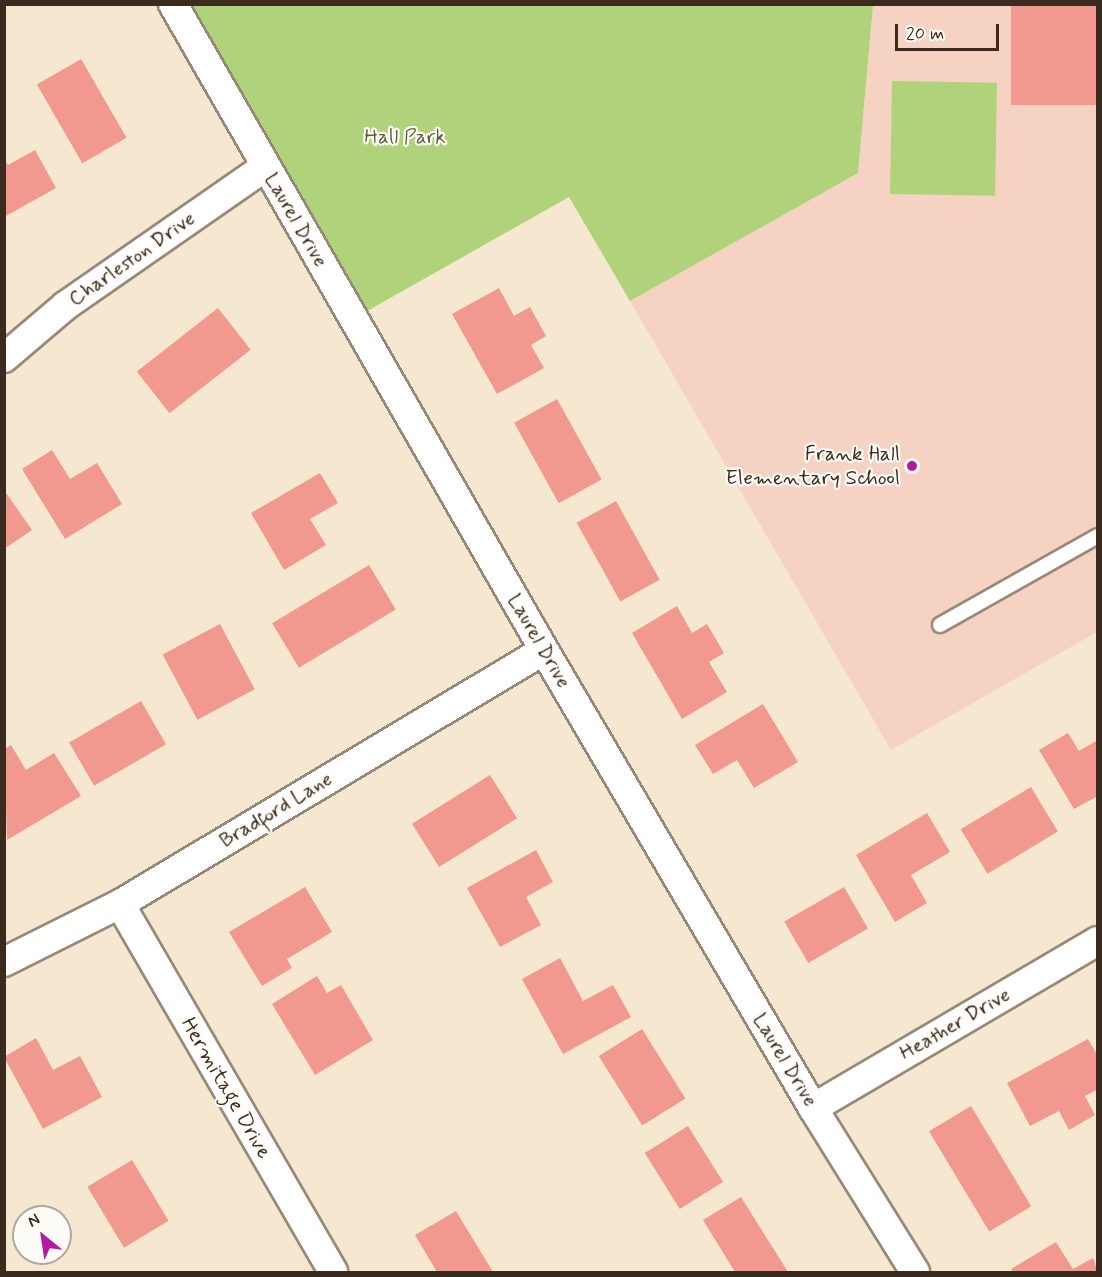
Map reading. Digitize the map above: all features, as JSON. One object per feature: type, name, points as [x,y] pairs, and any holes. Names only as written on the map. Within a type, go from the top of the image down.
[{"type":"street","name":"Laurel Drive","points":[[173,4],[544,650],[813,1108],[915,1272]]},
{"type":"street","name":"Charleston Drive","points":[[4,358],[65,306],[265,167]]},
{"type":"street","name":"Bradford Lane","points":[[4,962],[120,904],[544,650]]},
{"type":"street","name":"Hermitage Drive","points":[[120,904],[333,1272]]},
{"type":"street","name":"Heather Drive","points":[[813,1108],[1098,941]]},
{"type":"lane","points":[[940,626],[1098,536]]},
{"type":"shaded area","name":"Frank Hall Elementary School","points":[[873,5],[1097,5],[1097,632],[891,750],[630,301],[858,173]]},
{"type":"green space","name":"Hall Park","points":[[173,5],[873,5],[858,173],[630,301],[569,197],[353,319]]},
{"type":"green space","points":[[892,81],[997,83],[995,196],[890,194]]},
{"type":"building","points":[[1011,4],[1098,4],[1098,105],[1011,105]]},
{"type":"building","points":[[81,59],[126,138],[82,163],[37,84]]},
{"type":"building","points":[[35,150],[56,188],[4,217],[4,159],[8,165]]},
{"type":"building","points":[[499,288],[514,316],[530,307],[546,336],[531,345],[544,368],[497,394],[452,314]]},
{"type":"building","points":[[218,308],[251,350],[169,413],[137,371]]},
{"type":"building","points":[[557,399],[602,479],[559,503],[514,423]]},
{"type":"building","points":[[52,450],[70,479],[97,463],[122,504],[65,539],[22,469]]},
{"type":"building","points":[[320,473],[338,503],[310,519],[326,545],[284,570],[251,513]]},
{"type":"building","points":[[4,490],[32,530],[4,549]]},
{"type":"building","points":[[616,501],[660,580],[620,602],[577,523]]},
{"type":"building","points":[[369,565],[396,610],[299,668],[272,623]]},
{"type":"building","points":[[677,606],[692,633],[707,624],[724,653],[709,662],[727,692],[682,719],[632,633]]},
{"type":"building","points":[[220,624],[255,689],[197,720],[163,655]]},
{"type":"building","points":[[141,701],[166,744],[94,786],[69,742]]},
{"type":"building","points":[[763,704],[798,762],[754,788],[737,760],[713,774],[695,745]]},
{"type":"building","points":[[1068,733],[1079,751],[1098,740],[1098,796],[1074,809],[1039,750]]},
{"type":"building","points":[[11,745],[26,770],[54,753],[81,796],[7,840],[4,749]]},
{"type":"building","points":[[490,775],[517,818],[439,867],[412,824]]},
{"type":"building","points":[[1031,787],[1058,832],[987,874],[961,829]]},
{"type":"building","points":[[927,813],[950,852],[911,875],[927,903],[895,922],[856,855]]},
{"type":"building","points":[[536,850],[553,882],[526,897],[541,925],[500,947],[467,888]]},
{"type":"building","points":[[305,887],[332,932],[287,959],[292,968],[262,986],[229,932]]},
{"type":"building","points":[[844,887],[868,929],[808,963],[784,921]]},
{"type":"building","points":[[560,958],[583,1001],[613,985],[631,1017],[563,1054],[522,979]]},
{"type":"building","points":[[317,976],[327,993],[341,985],[373,1040],[315,1075],[272,1004]]},
{"type":"building","points":[[642,1029],[685,1099],[642,1126],[599,1056]]},
{"type":"building","points":[[36,1038],[53,1070],[80,1056],[102,1097],[43,1129],[4,1057]]},
{"type":"building","points":[[1088,1039],[1098,1056],[1098,1089],[1085,1096],[1095,1115],[1069,1130],[1059,1111],[1030,1126],[1007,1083]]},
{"type":"building","points":[[971,1106],[1031,1206],[989,1232],[929,1131]]},
{"type":"building","points":[[688,1126],[723,1182],[680,1209],[645,1153]]},
{"type":"building","points":[[132,1160],[169,1221],[124,1248],[87,1187]]},
{"type":"building","points":[[741,1197],[788,1272],[735,1272],[703,1220]]},
{"type":"building","points":[[456,1211],[493,1272],[437,1272],[415,1235]]},
{"type":"building","points":[[1056,1242],[1073,1269],[1093,1258],[1098,1272],[1013,1272],[1011,1269]]},
{"type":"place","name":"Frank Hall Elementary School","points":[[912,466]]}]
